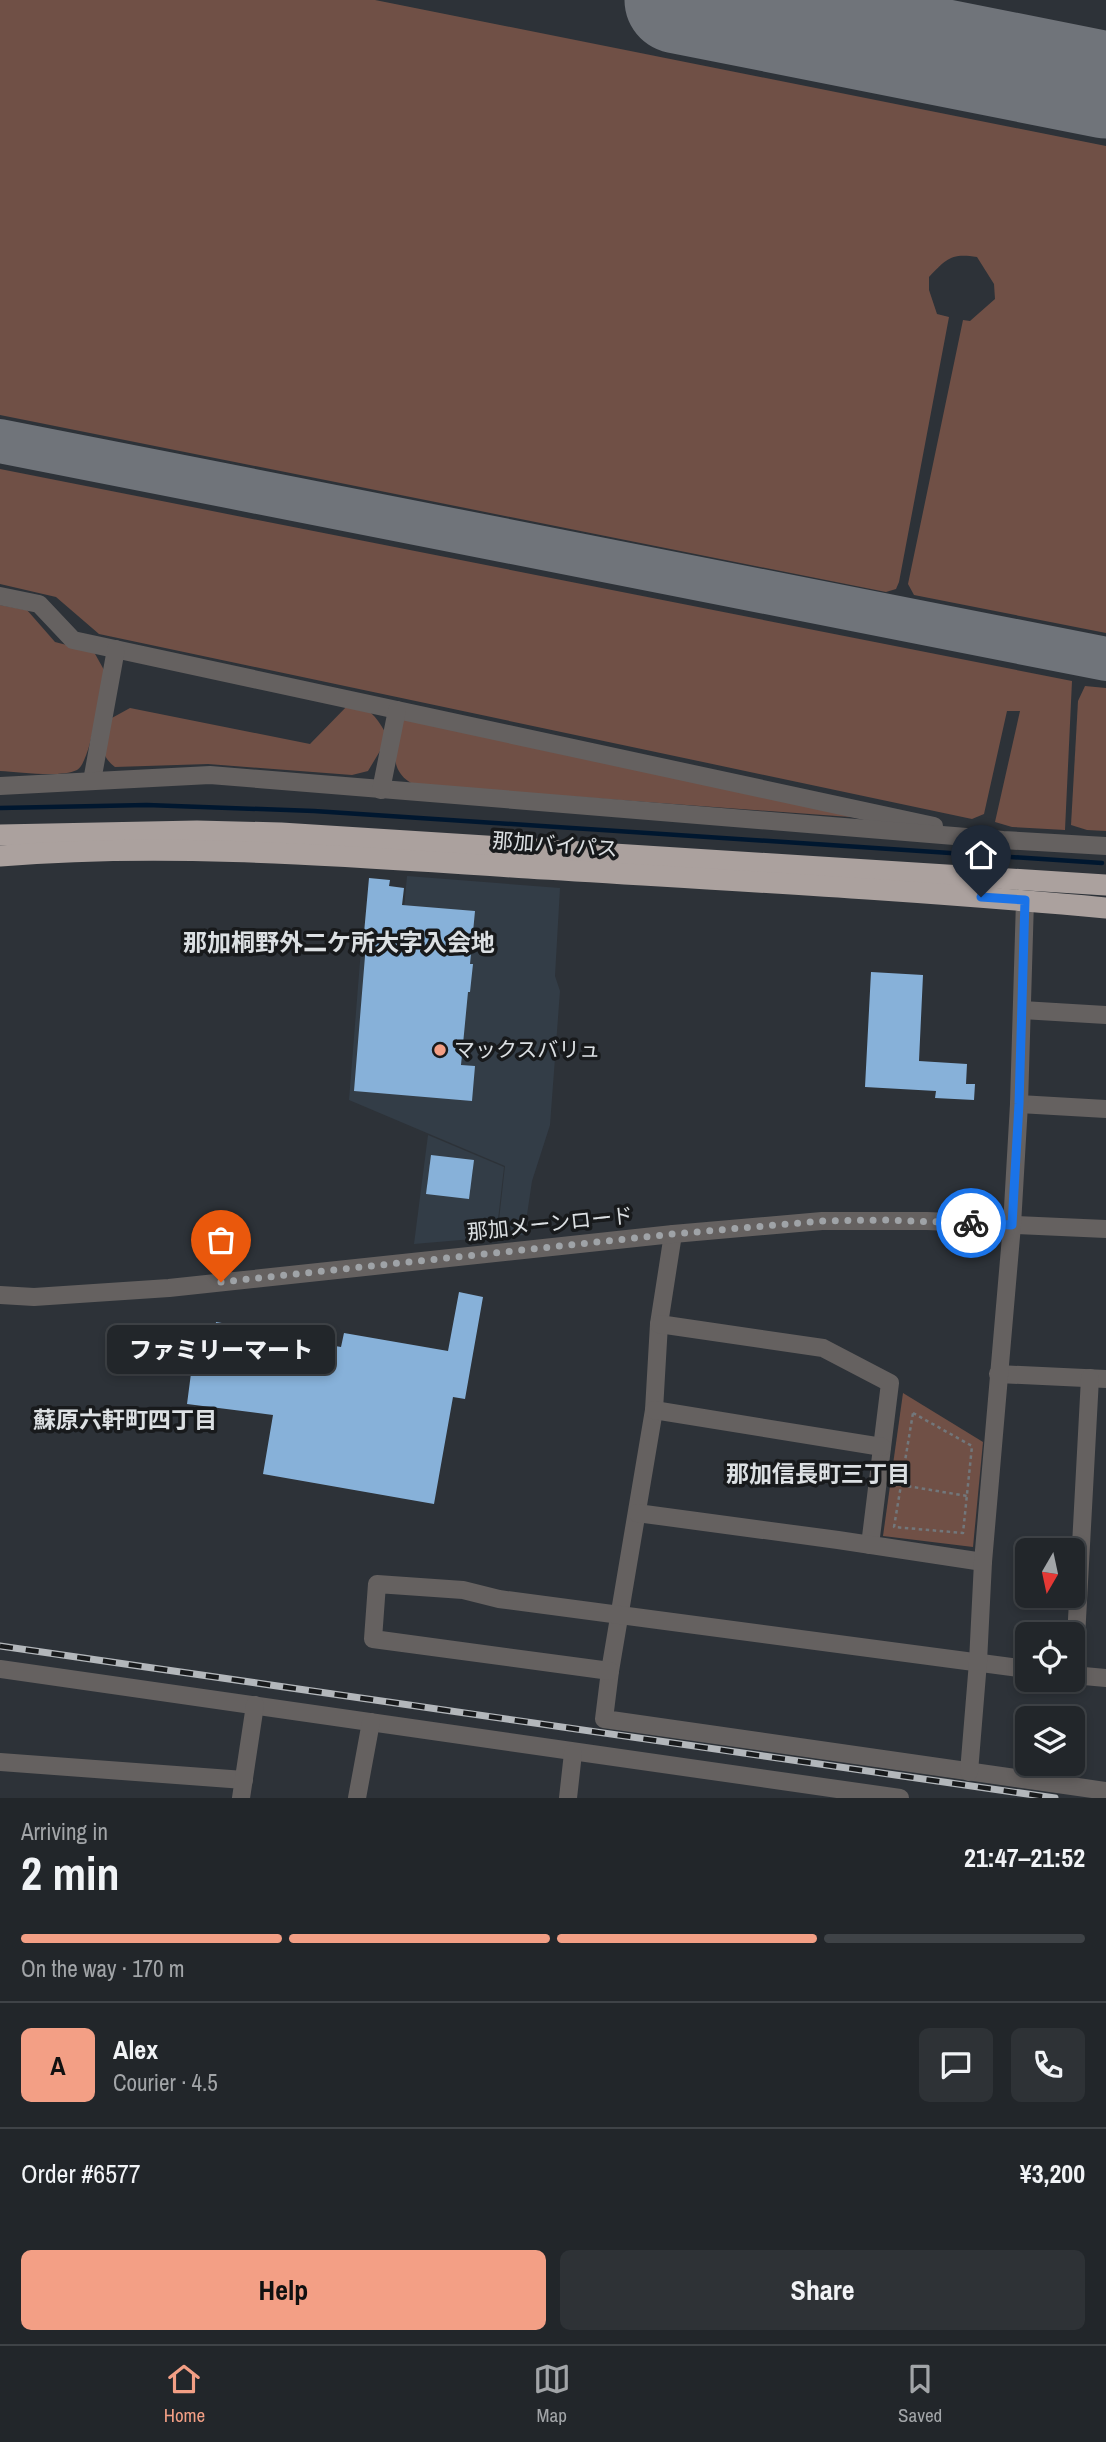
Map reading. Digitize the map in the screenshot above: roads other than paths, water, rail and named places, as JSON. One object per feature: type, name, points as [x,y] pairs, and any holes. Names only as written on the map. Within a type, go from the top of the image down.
[{"type":"highway","name":"那加バイパス","points":[[0,835],[197,831],[281,833],[1106,885]]},
{"type":"highway","name":"那加バイパス","points":[[0,856],[94,852],[268,852],[1025,900],[1106,908]]},
{"type":"street","points":[[0,596],[39,604],[73,640],[1003,840]]},
{"type":"street","points":[[92,781],[116,649]]},
{"type":"street","points":[[381,790],[397,710]]},
{"type":"street","points":[[0,786],[210,775],[1003,840],[1106,846]]},
{"type":"street","points":[[969,1772],[983,1562],[1012,1225],[1019,1104],[1025,900]]},
{"type":"street","points":[[1022,1010],[1106,1015]]},
{"type":"street","points":[[1019,1104],[1106,1109]]},
{"type":"street","name":"那加メーンロード","points":[[0,1295],[34,1297],[169,1288],[673,1234],[822,1221],[905,1220],[1106,1229]]},
{"type":"street","points":[[673,1234],[659,1324],[654,1410],[604,1719],[1106,1791]]},
{"type":"street","points":[[659,1324],[823,1348],[890,1383],[870,1545]]},
{"type":"street","points":[[998,1374],[1098,1379],[1077,1622]]},
{"type":"street","points":[[654,1410],[882,1447]]},
{"type":"street","points":[[637,1513],[983,1562]]},
{"type":"street","points":[[610,1671],[373,1639],[377,1584],[463,1590],[499,1599],[1015,1667]]},
{"type":"street","points":[[0,1669],[573,1752],[771,1789],[900,1798]]},
{"type":"street","points":[[1085,1676],[1106,1678]]},
{"type":"street","points":[[0,1762],[242,1789],[255,1705]]},
{"type":"street","points":[[357,1798],[371,1722]]},
{"type":"street","points":[[568,1798],[573,1752]]},
{"type":"waterway","points":[[0,808],[147,805],[314,811],[1102,863]]},
{"type":"railway","points":[[0,1646],[1055,1798]]},
{"type":"place","name":"マックスバリュ","points":[[440,1050]]},
{"type":"place","name":"ファミリーマート","points":[[221,1282]]},
{"type":"district","name":"那加桐野外二ケ所大字入会地","points":[[339,943]]},
{"type":"district","name":"蘇原六軒町四丁目","points":[[125,1420]]},
{"type":"district","name":"那加信長町三丁目","points":[[818,1474]]}]
